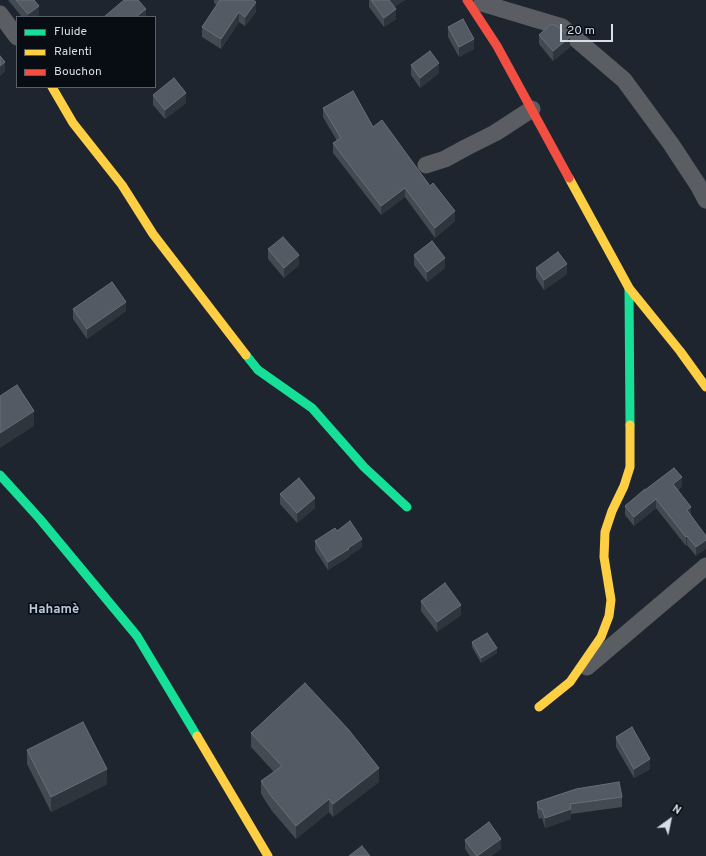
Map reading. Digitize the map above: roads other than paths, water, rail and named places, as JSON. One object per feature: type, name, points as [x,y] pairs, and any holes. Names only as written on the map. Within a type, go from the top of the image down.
[{"type":"street","points":[[477,2],[497,46],[629,288],[680,351],[706,388]]},
{"type":"street","points":[[477,2],[562,27],[624,80],[671,144],[706,200]]},
{"type":"street","points":[[0,14],[16,36]]},
{"type":"street","points":[[53,88],[73,123],[122,185],[152,234],[194,290],[258,370],[312,408],[364,467],[407,507]]},
{"type":"street","points":[[426,165],[445,159],[467,146],[495,133],[532,109]]},
{"type":"street","points":[[570,682],[601,637],[609,616],[611,600],[604,557],[605,532],[612,511],[624,486],[630,467],[629,288]]},
{"type":"street","points":[[0,475],[39,518],[136,636],[268,856]]},
{"type":"street","points":[[539,706],[570,682],[706,566]]},
{"type":"district","name":"Hahamè","points":[[54,610]]}]
